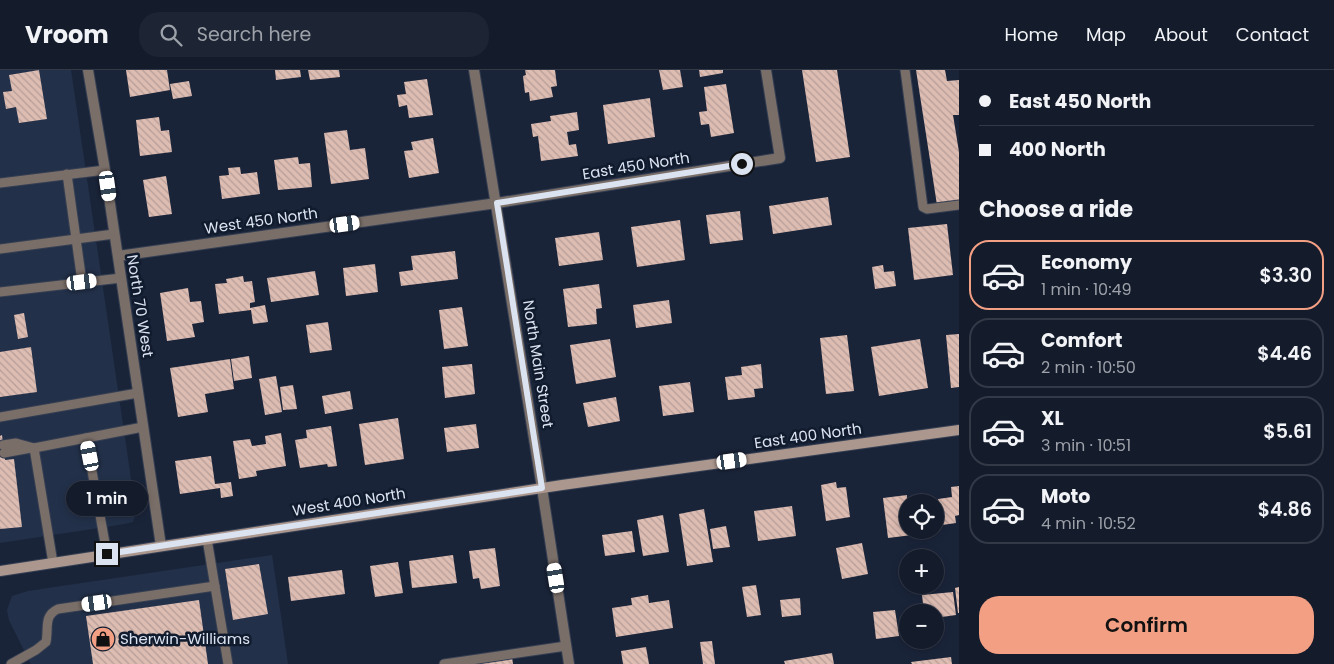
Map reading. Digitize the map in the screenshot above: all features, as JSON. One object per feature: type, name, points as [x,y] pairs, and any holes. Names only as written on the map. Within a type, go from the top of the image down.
[{"type":"main road","name":"East 400 North","points":[[542,488],[959,430]]},
{"type":"main road","name":"West 400 North","points":[[0,571],[542,488]]},
{"type":"street","name":"North 70 West","points":[[88,70],[106,170],[161,546]]},
{"type":"street","name":"North Main Street","points":[[474,70],[497,203],[569,664]]},
{"type":"street","name":"East 450 North","points":[[497,203],[780,158],[766,70]]},
{"type":"street","name":"West 450 North","points":[[118,256],[497,203]]},
{"type":"lane","points":[[905,70],[923,207],[927,209],[959,205]]},
{"type":"lane","points":[[0,183],[106,170]]},
{"type":"lane","points":[[67,174],[82,282]]},
{"type":"lane","points":[[0,249],[114,234]]},
{"type":"lane","points":[[0,292],[121,278]]},
{"type":"lane","points":[[0,417],[138,393]]},
{"type":"lane","points":[[4,449],[16,443],[34,448],[143,427]]},
{"type":"lane","points":[[86,438],[107,554]]},
{"type":"lane","points":[[34,448],[53,563]]},
{"type":"lane","points":[[207,539],[228,664]]},
{"type":"lane","points":[[11,664],[46,642],[48,617],[58,609],[215,586]]},
{"type":"lane","points":[[444,664],[566,646]]},
{"type":"shaded area","points":[[0,70],[71,70],[136,513],[133,522],[125,524],[0,543]]},
{"type":"shaded area","points":[[272,555],[288,664],[31,664],[9,620],[7,610],[12,596],[28,591]]},
{"type":"building","points":[[39,70],[47,119],[19,123],[16,107],[6,109],[3,92],[12,91],[9,75]]},
{"type":"building","points":[[126,70],[167,70],[170,90],[130,97]]},
{"type":"building","points":[[275,70],[300,70],[301,77],[276,80]]},
{"type":"building","points":[[308,70],[339,70],[340,77],[310,80]]},
{"type":"building","points":[[525,70],[555,70],[557,86],[551,87],[553,97],[530,101],[529,92],[525,93],[523,76],[526,75]]},
{"type":"building","points":[[659,70],[680,70],[683,87],[663,90]]},
{"type":"building","points":[[699,70],[723,70],[723,73],[700,77]]},
{"type":"building","points":[[802,70],[837,70],[850,157],[816,162]]},
{"type":"building","points":[[916,70],[945,70],[947,81],[959,80],[959,115],[953,115],[959,152],[959,202],[937,205]]},
{"type":"building","points":[[427,79],[433,115],[409,118],[407,105],[399,107],[397,95],[406,94],[404,82]]},
{"type":"building","points":[[189,81],[192,96],[173,99],[170,84]]},
{"type":"building","points":[[726,84],[734,133],[711,137],[709,124],[701,125],[699,112],[707,111],[704,87]]},
{"type":"building","points":[[650,98],[655,137],[608,144],[603,105]]},
{"type":"building","points":[[577,112],[579,130],[567,132],[569,145],[576,144],[578,156],[541,161],[538,136],[533,137],[531,124],[551,121],[550,116]]},
{"type":"building","points":[[159,117],[161,131],[169,130],[172,152],[140,156],[136,120]]},
{"type":"building","points":[[347,130],[350,150],[365,148],[369,179],[331,184],[324,133]]},
{"type":"building","points":[[433,138],[439,173],[409,178],[404,151],[413,150],[411,142]]},
{"type":"building","points":[[298,157],[299,164],[310,163],[312,187],[278,190],[274,160]]},
{"type":"building","points":[[240,167],[241,174],[257,172],[260,194],[222,199],[219,176],[229,175],[228,168]]},
{"type":"building","points":[[166,176],[172,214],[149,217],[143,180]]},
{"type":"building","points":[[828,197],[832,225],[773,234],[769,206]]},
{"type":"building","points":[[740,211],[743,240],[710,244],[706,215]]},
{"type":"building","points":[[680,220],[685,260],[637,267],[631,227]]},
{"type":"building","points":[[947,224],[953,275],[914,280],[908,228]]},
{"type":"building","points":[[599,232],[603,260],[559,266],[555,238]]},
{"type":"building","points":[[455,251],[458,279],[401,286],[399,272],[413,270],[411,256]]},
{"type":"building","points":[[375,264],[378,292],[346,296],[343,268]]},
{"type":"building","points":[[883,265],[884,272],[894,271],[896,286],[875,289],[872,267]]},
{"type":"building","points":[[315,271],[319,295],[271,302],[267,278]]},
{"type":"building","points":[[243,276],[244,282],[252,281],[255,302],[250,303],[250,308],[265,305],[268,322],[253,324],[251,310],[219,314],[215,284],[227,283],[226,279]]},
{"type":"building","points":[[599,284],[602,308],[596,309],[597,324],[568,327],[563,289]]},
{"type":"building","points":[[188,288],[190,302],[201,301],[204,322],[192,324],[195,337],[167,341],[160,293]]},
{"type":"building","points":[[669,300],[672,323],[636,328],[633,305]]},
{"type":"building","points":[[462,307],[468,346],[444,349],[439,310]]},
{"type":"building","points":[[24,313],[28,337],[18,339],[14,315]]},
{"type":"building","points":[[328,322],[332,350],[310,353],[306,325]]},
{"type":"building","points":[[959,334],[959,387],[951,388],[946,335]]},
{"type":"building","points":[[847,335],[854,391],[826,394],[820,338]]},
{"type":"building","points":[[610,339],[616,377],[576,384],[570,345]]},
{"type":"building","points":[[920,339],[928,388],[879,396],[871,347]]},
{"type":"building","points":[[31,347],[37,392],[0,397],[0,352]]},
{"type":"building","points":[[249,356],[252,378],[234,381],[231,359]]},
{"type":"building","points":[[230,359],[234,389],[205,394],[208,412],[178,417],[170,368]]},
{"type":"building","points":[[472,364],[475,394],[445,398],[442,367]]},
{"type":"building","points":[[761,364],[763,388],[754,389],[755,397],[728,400],[725,377],[742,375],[741,367]]},
{"type":"building","points":[[276,376],[282,412],[265,415],[259,379]]},
{"type":"building","points":[[690,382],[694,412],[663,416],[659,386]]},
{"type":"building","points":[[293,385],[297,409],[283,410],[280,387]]},
{"type":"building","points":[[350,391],[353,409],[325,414],[322,396]]},
{"type":"building","points":[[616,397],[620,421],[588,427],[583,403]]},
{"type":"building","points":[[398,418],[404,459],[365,465],[359,424]]},
{"type":"building","points":[[476,424],[479,448],[447,452],[444,428]]},
{"type":"building","points":[[331,426],[337,466],[328,467],[327,464],[300,468],[295,440],[307,438],[306,430]]},
{"type":"building","points":[[281,433],[286,466],[256,471],[257,476],[239,479],[233,441],[250,439],[252,446],[266,444],[265,436]]},
{"type":"building","points":[[2,435],[5,460],[14,459],[22,527],[0,529],[0,436]]},
{"type":"building","points":[[211,456],[215,484],[231,482],[233,496],[221,498],[220,488],[180,494],[175,461]]},
{"type":"building","points":[[836,482],[837,488],[846,487],[850,517],[826,521],[821,485]]},
{"type":"building","points":[[959,486],[959,515],[955,516],[956,523],[944,525],[944,498],[952,497],[951,487]]},
{"type":"building","points":[[899,496],[899,537],[888,538],[883,498]]},
{"type":"building","points":[[792,506],[796,536],[758,541],[754,511]]},
{"type":"building","points":[[704,509],[713,562],[687,566],[679,514]]},
{"type":"building","points":[[663,515],[669,552],[643,556],[637,520]]},
{"type":"building","points":[[726,526],[730,547],[713,549],[710,529]]},
{"type":"building","points":[[632,531],[635,552],[605,556],[602,535]]},
{"type":"building","points":[[862,543],[868,574],[842,579],[836,548]]},
{"type":"building","points":[[495,548],[500,586],[481,589],[479,578],[473,579],[469,551]]},
{"type":"building","points":[[453,555],[457,583],[412,588],[409,561]]},
{"type":"building","points":[[398,562],[403,593],[375,597],[370,566]]},
{"type":"building","points":[[259,564],[268,614],[233,620],[225,569]]},
{"type":"building","points":[[342,570],[345,594],[291,601],[288,577]]},
{"type":"building","points":[[756,585],[761,615],[747,617],[742,587]]},
{"type":"building","points":[[959,587],[959,613],[958,613],[955,588]]},
{"type":"building","points":[[953,592],[956,615],[944,617],[944,604],[923,604],[922,595]]},
{"type":"building","points":[[648,595],[649,603],[669,600],[673,628],[616,637],[612,608],[632,605],[631,598]]},
{"type":"building","points":[[800,598],[801,615],[782,617],[780,600]]},
{"type":"building","points":[[199,600],[208,664],[93,664],[86,616]]},
{"type":"building","points":[[895,610],[899,636],[876,639],[873,612]]},
{"type":"building","points":[[712,641],[715,664],[703,664],[700,642]]},
{"type":"building","points":[[646,647],[649,664],[623,664],[621,651]]},
{"type":"building","points":[[832,653],[834,664],[785,664],[784,661]]},
{"type":"building","points":[[512,657],[513,664],[466,664]]},
{"type":"building","points":[[951,657],[952,664],[912,664],[911,662]]},
{"type":"place","name":"Sherwin-Williams","points":[[103,639]]},
{"type":"route","points":[[107,554],[542,488],[497,203],[742,164]]}]
